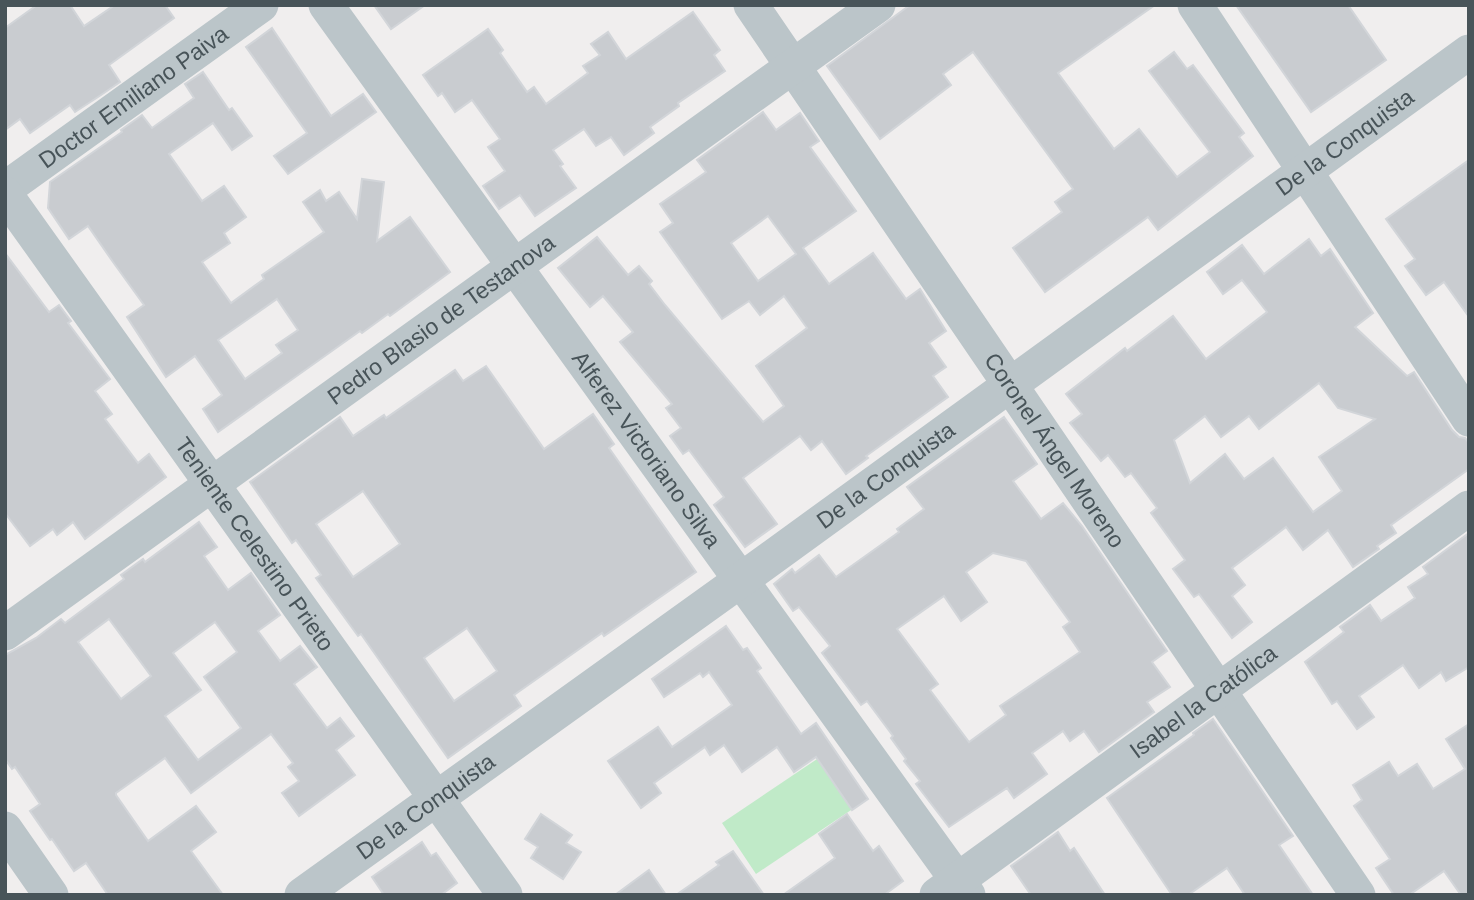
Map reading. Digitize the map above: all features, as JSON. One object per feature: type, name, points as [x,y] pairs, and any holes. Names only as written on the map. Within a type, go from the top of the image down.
[{"type":"street","name":"Doctor Emiliano Paiva","points":[[5,192],[261,5]]},
{"type":"street","name":"Alferez Victoriano Silva","points":[[326,5],[741,580],[954,890]]},
{"type":"street","name":"Coronel Ángel Moreno","points":[[751,5],[1358,895]]},
{"type":"street","name":"Pedro Blasio de Testanova","points":[[5,633],[878,5]]},
{"type":"street","points":[[1195,5],[1469,419]]},
{"type":"street","name":"De la Conquista","points":[[302,895],[1469,52]]},
{"type":"street","name":"Teniente Celestino Prieto","points":[[5,192],[505,895]]},
{"type":"street","name":"Isabel la Católica","points":[[954,890],[1469,508]]},
{"type":"street","points":[[5,830],[51,895]]},
{"type":"green space","points":[[826,753],[860,804],[756,874],[722,823]]},
{"type":"building","points":[[37,5],[70,5],[84,26],[115,5],[165,5],[174,18],[109,65],[120,82],[98,97],[75,112],[70,105],[30,133],[20,119],[5,130],[5,28]]},
{"type":"building","points":[[374,5],[425,5],[391,29]]},
{"type":"building","points":[[910,5],[1155,5],[1058,73],[1114,149],[1139,129],[1177,177],[1210,152],[1149,71],[1174,52],[1187,69],[1193,65],[1244,133],[1239,137],[1253,156],[1158,230],[1148,217],[1045,292],[1013,248],[1062,212],[1055,202],[1073,189],[973,52],[943,74],[951,85],[880,139],[827,66]]},
{"type":"building","points":[[1236,5],[1348,5],[1386,60],[1311,112]]},
{"type":"building","points":[[693,12],[720,50],[714,55],[725,71],[678,103],[679,106],[650,127],[654,133],[624,155],[611,137],[596,146],[584,129],[553,150],[563,164],[560,166],[576,188],[535,216],[520,195],[499,209],[483,186],[505,171],[488,147],[500,139],[472,100],[455,112],[442,93],[438,96],[423,75],[488,29],[503,50],[500,53],[527,92],[534,87],[546,104],[588,73],[583,66],[600,55],[591,44],[608,32],[626,59]]},
{"type":"building","points":[[272,28],[331,116],[363,94],[376,112],[288,174],[274,156],[307,133],[246,47]]},
{"type":"building","points":[[203,72],[229,110],[232,108],[252,136],[232,150],[213,123],[169,154],[202,201],[224,186],[246,217],[224,233],[230,243],[202,262],[231,303],[264,279],[262,275],[324,232],[303,202],[320,190],[326,201],[339,192],[357,219],[362,179],[384,182],[377,241],[410,217],[450,272],[390,316],[388,314],[362,333],[360,331],[218,432],[203,409],[222,395],[195,356],[166,377],[127,317],[144,305],[88,226],[69,239],[48,208],[50,182],[142,115],[152,128],[194,98],[185,84]],"holes":[[[277,299],[298,330],[276,345],[282,353],[245,379],[218,340]]]},
{"type":"building","points":[[763,112],[776,130],[800,113],[819,141],[810,147],[856,211],[803,248],[829,284],[873,253],[906,299],[920,289],[946,331],[929,343],[946,367],[933,376],[948,397],[866,456],[868,458],[846,474],[822,441],[811,450],[800,436],[743,478],[777,524],[745,547],[714,505],[724,497],[689,450],[683,454],[670,436],[681,428],[666,408],[672,404],[620,342],[633,332],[603,296],[590,307],[558,268],[597,237],[628,275],[639,266],[652,281],[649,284],[665,305],[763,422],[784,406],[756,366],[807,328],[784,296],[760,315],[749,301],[722,319],[660,232],[673,223],[660,204],[706,172],[697,160]],"holes":[[[768,216],[796,254],[758,281],[731,243]]]},
{"type":"building","points":[[1469,160],[1469,317],[1444,282],[1426,295],[1405,266],[1415,259],[1386,219]]},
{"type":"building","points":[[1309,239],[1321,256],[1330,249],[1373,313],[1355,327],[1407,376],[1414,372],[1452,430],[1469,443],[1469,469],[1391,525],[1396,533],[1353,567],[1328,530],[1303,550],[1286,527],[1232,568],[1245,585],[1232,596],[1252,622],[1232,638],[1199,594],[1194,597],[1173,569],[1185,560],[1151,513],[1157,508],[1131,473],[1125,477],[1108,455],[1101,461],[1070,423],[1082,414],[1066,394],[1125,348],[1127,351],[1173,316],[1206,359],[1267,312],[1242,280],[1223,294],[1207,272],[1242,245],[1264,274]],"holes":[[[1319,383],[1338,408],[1375,419],[1319,457],[1342,491],[1313,512],[1273,458],[1244,479],[1225,454],[1190,483],[1174,440],[1205,416],[1221,437],[1249,416],[1259,429]]]},
{"type":"building","points":[[5,253],[49,312],[59,305],[71,321],[68,323],[110,379],[95,391],[112,414],[105,419],[138,463],[149,454],[166,477],[85,539],[73,522],[57,535],[53,529],[30,546],[5,513]]},
{"type":"building","points":[[486,366],[544,449],[593,414],[614,444],[609,448],[696,572],[514,695],[521,706],[448,758],[361,634],[358,636],[316,578],[321,575],[296,540],[292,543],[250,482],[340,417],[353,436],[384,415],[386,418],[455,370],[463,381]],"holes":[[[363,491],[400,544],[353,577],[316,524]],[[467,628],[497,671],[454,701],[424,658]]]},
{"type":"building","points":[[1004,417],[1037,464],[1013,481],[1041,519],[1063,503],[1082,526],[1167,651],[1152,662],[1170,687],[1147,702],[1154,712],[1099,752],[1084,731],[1070,741],[1063,731],[1032,753],[1047,774],[1014,798],[1007,788],[949,827],[916,784],[920,781],[904,761],[906,759],[891,738],[893,736],[867,701],[861,705],[822,653],[830,646],[799,607],[793,611],[774,584],[792,569],[795,573],[819,555],[836,577],[899,532],[897,529],[924,509],[907,487]],"holes":[[[993,553],[1026,561],[1070,622],[1063,627],[1080,652],[1000,706],[1006,715],[969,742],[930,690],[938,684],[897,629],[944,596],[961,621],[987,602],[966,572]]]},
{"type":"building","points":[[199,522],[217,547],[204,556],[228,590],[251,573],[280,615],[258,631],[280,661],[300,646],[317,667],[294,684],[327,728],[340,718],[354,736],[336,750],[355,775],[299,816],[282,793],[299,781],[288,767],[293,763],[271,734],[191,793],[165,758],[116,793],[148,841],[196,806],[216,832],[191,851],[223,895],[108,895],[86,863],[74,871],[52,839],[50,840],[30,811],[40,804],[15,767],[12,769],[5,759],[5,655],[36,638],[61,619],[65,623],[124,579],[121,575],[143,559],[145,562]],"holes":[[[109,619],[151,676],[121,699],[78,642]],[[215,622],[237,652],[204,677],[241,728],[198,760],[165,716],[201,690],[173,653]]]},
{"type":"building","points":[[1469,533],[1469,667],[1446,681],[1441,672],[1419,688],[1403,665],[1359,696],[1374,717],[1357,729],[1337,701],[1332,704],[1305,662],[1344,632],[1340,627],[1370,605],[1381,621],[1415,598],[1408,587],[1428,574],[1423,567]]},
{"type":"building","points":[[726,626],[743,650],[747,648],[761,668],[757,671],[801,734],[816,723],[868,799],[852,810],[816,757],[794,772],[777,747],[742,772],[724,745],[710,755],[705,747],[654,783],[661,793],[641,808],[608,761],[658,727],[672,747],[732,705],[709,672],[703,677],[700,673],[664,697],[652,679]]},
{"type":"building","points":[[1213,719],[1293,836],[1279,845],[1313,895],[1245,895],[1227,868],[1188,895],[1172,895],[1107,798]]},
{"type":"building","points":[[1469,724],[1469,895],[1461,895],[1444,871],[1409,895],[1394,895],[1376,868],[1390,859],[1354,806],[1362,800],[1353,785],[1389,762],[1398,776],[1417,764],[1433,789],[1465,769],[1446,739]]},
{"type":"building","points":[[541,814],[572,835],[566,843],[581,852],[563,879],[531,858],[538,847],[525,839]]},
{"type":"building","points":[[847,814],[873,851],[879,846],[903,881],[884,895],[783,895],[835,858],[819,834]]},
{"type":"building","points":[[1058,832],[1070,851],[1074,848],[1105,895],[1031,895],[1011,866]]},
{"type":"building","points":[[422,842],[431,856],[436,853],[457,883],[441,895],[384,895],[372,877]]},
{"type":"building","points":[[733,851],[764,895],[676,895],[719,865],[716,862]]},
{"type":"building","points":[[649,870],[666,895],[615,895]]}]
